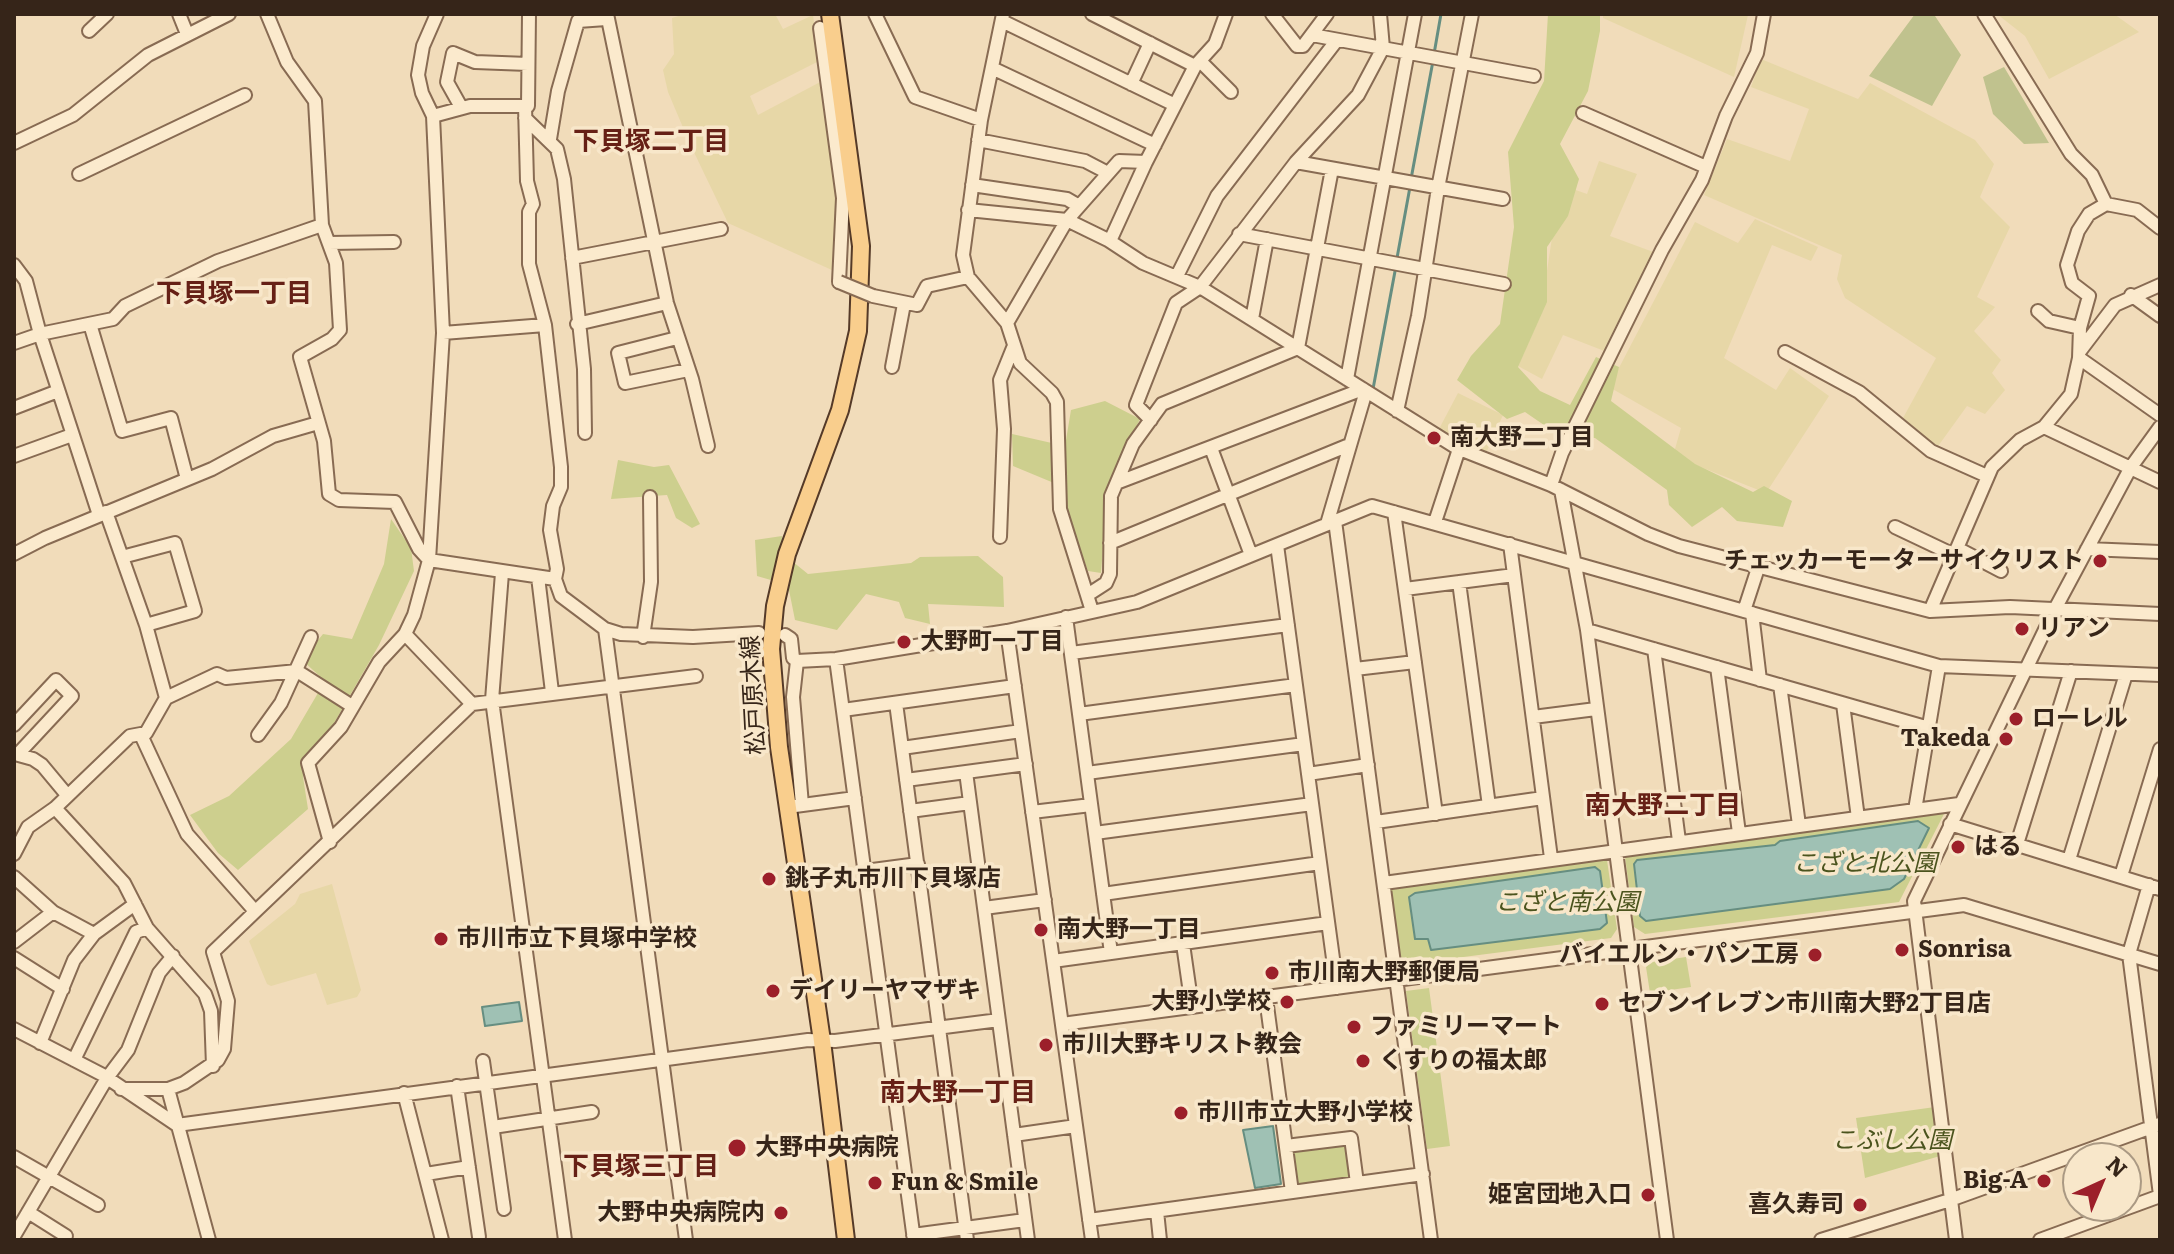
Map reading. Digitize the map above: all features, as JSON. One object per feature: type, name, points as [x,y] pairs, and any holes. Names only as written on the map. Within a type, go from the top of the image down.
[{"type":"main road","name":"松戸原木線","points":[[828,23],[859,233],[860,293],[849,380],[787,554],[775,606],[772,680],[795,806],[846,1240]]},
{"type":"street","points":[[89,31],[107,14]]},
{"type":"street","points":[[179,14],[187,34]]},
{"type":"street","points":[[14,143],[73,115],[148,55],[229,14]]},
{"type":"street","points":[[267,14],[287,62],[315,101],[322,225],[336,263],[340,330],[332,339],[300,357],[324,441],[329,494],[339,500],[395,502],[419,549],[429,560],[555,579]]},
{"type":"street","points":[[330,842],[308,763],[341,727],[379,662],[405,634],[414,615],[429,560],[443,333],[433,116],[422,93],[418,75],[423,46],[437,14]]},
{"type":"street","points":[[529,14],[525,112],[527,181],[533,204],[529,212],[529,264],[545,325],[561,467],[561,487],[550,530],[557,569],[555,579],[566,602],[605,629],[643,637],[759,633]]},
{"type":"street","points":[[818,14],[828,23],[843,198],[839,282],[873,296],[917,305],[927,286],[968,277]]},
{"type":"street","points":[[875,14],[915,97],[981,120]]},
{"type":"street","points":[[1092,14],[1197,63],[1231,92]]},
{"type":"street","points":[[1110,241],[1175,105],[1197,63],[1215,44],[1226,14]]},
{"type":"street","points":[[1272,14],[1297,46],[1303,46],[1327,14]]},
{"type":"street","points":[[1151,420],[1136,405],[1176,303],[1200,287],[1296,162],[1358,95],[1383,48],[1380,14]]},
{"type":"street","points":[[1347,379],[1415,14]]},
{"type":"street","points":[[1397,411],[1472,14]]},
{"type":"street","points":[[1667,1240],[1613,850],[1587,630],[1556,487],[1571,434],[1706,167],[1757,53],[1764,14]]},
{"type":"street","points":[[1984,14],[2071,154],[2092,175],[2106,204]]},
{"type":"street","points":[[550,139],[558,91],[578,21],[606,17],[667,303],[708,446]]},
{"type":"street","points":[[1092,611],[1060,509],[1057,402],[1052,393],[1020,363],[1007,323],[968,277],[963,255],[981,120],[1002,18],[1175,105]]},
{"type":"street","points":[[1312,35],[1534,76]]},
{"type":"street","points":[[1177,276],[1217,196],[1337,40]]},
{"type":"street","points":[[1131,84],[1150,43]]},
{"type":"street","points":[[461,107],[447,82],[453,53],[475,62],[528,64]]},
{"type":"street","points":[[992,68],[1155,145]]},
{"type":"street","points":[[79,174],[245,95]]},
{"type":"street","points":[[433,116],[461,107],[525,112],[557,149],[564,179],[584,369],[585,433]]},
{"type":"street","points":[[1583,113],[1706,167]]},
{"type":"street","points":[[978,140],[1085,161],[1108,173]]},
{"type":"street","points":[[1007,323],[1067,220],[1079,206],[1119,161],[1146,162]]},
{"type":"street","points":[[1296,162],[1503,199]]},
{"type":"street","points":[[1298,348],[1332,169]]},
{"type":"street","points":[[972,185],[1067,199],[1079,206]]},
{"type":"street","points":[[1930,611],[1992,467],[2020,440],[2044,427],[2071,394],[2080,355],[2080,328],[2089,296],[2072,283],[2067,265],[2078,231],[2089,214],[2106,204],[2137,210],[2160,228]]},
{"type":"street","points":[[968,210],[1067,220],[1110,241],[1143,263],[1200,287],[1459,449],[1556,487],[1648,534],[1807,581],[1930,611],[2055,609],[2160,614]]},
{"type":"street","points":[[14,343],[40,334],[113,319],[125,306],[218,261],[322,225]]},
{"type":"street","points":[[572,258],[721,229]]},
{"type":"street","points":[[1239,234],[1504,284]]},
{"type":"street","points":[[1252,319],[1267,239]]},
{"type":"street","points":[[329,243],[394,242]]},
{"type":"street","points":[[14,265],[26,281],[72,435],[122,557],[146,625],[166,698]]},
{"type":"street","points":[[2080,355],[2115,305],[2131,295],[2160,285]]},
{"type":"street","points":[[2131,295],[2160,316]]},
{"type":"street","points":[[577,324],[667,303]]},
{"type":"street","points":[[892,367],[904,304]]},
{"type":"street","points":[[2038,311],[2049,321],[2080,328]]},
{"type":"street","points":[[90,324],[122,431],[171,418],[187,479]]},
{"type":"street","points":[[443,333],[545,325]]},
{"type":"street","points":[[677,338],[618,353],[625,383],[688,370]]},
{"type":"street","points":[[1000,537],[1004,429],[1000,380],[1013,348]]},
{"type":"street","points":[[1089,594],[1106,583],[1110,574],[1111,496],[1133,444],[1151,420],[1169,399],[1298,348]]},
{"type":"street","points":[[1785,352],[1859,392],[1931,451],[1987,476]]},
{"type":"street","points":[[2080,355],[2160,415]]},
{"type":"street","points":[[1364,390],[1331,522],[1355,669],[1431,1240]]},
{"type":"street","points":[[1119,482],[1364,390]]},
{"type":"street","points":[[14,408],[58,391]]},
{"type":"street","points":[[14,554],[239,456],[273,436],[318,423]]},
{"type":"street","points":[[2044,427],[2160,482]]},
{"type":"street","points":[[1956,1240],[1914,911],[1917,893],[2055,609],[2131,467],[2160,427]]},
{"type":"street","points":[[14,456],[72,435]]},
{"type":"street","points":[[1110,543],[1349,445]]},
{"type":"street","points":[[1211,448],[1251,555]]},
{"type":"street","points":[[1435,522],[1459,449]]},
{"type":"street","points":[[643,637],[651,582],[650,497]]},
{"type":"street","points":[[785,635],[791,639],[793,658],[797,661],[836,659],[1007,631],[1137,602],[1372,506],[1939,666],[2160,675]]},
{"type":"street","points":[[1394,512],[1436,814]]},
{"type":"street","points":[[1895,527],[2001,571]]},
{"type":"street","points":[[122,557],[175,543],[195,611],[146,625]]},
{"type":"street","points":[[1510,544],[1551,858]]},
{"type":"street","points":[[1277,545],[1337,988]]},
{"type":"street","points":[[2087,549],[2160,552]]},
{"type":"street","points":[[1759,565],[1748,612],[1760,680]]},
{"type":"street","points":[[502,573],[492,700],[565,1240]]},
{"type":"street","points":[[1405,589],[1514,575]]},
{"type":"street","points":[[538,577],[552,692]]},
{"type":"street","points":[[1459,582],[1489,806]]},
{"type":"street","points":[[1066,617],[1111,953]]},
{"type":"street","points":[[1071,653],[1288,625]]},
{"type":"street","points":[[605,629],[686,1240]]},
{"type":"street","points":[[1587,630],[1929,728]]},
{"type":"street","points":[[1007,631],[1092,1240]]},
{"type":"street","points":[[405,634],[472,704]]},
{"type":"street","points":[[258,735],[281,703],[311,637]]},
{"type":"street","points":[[1654,649],[1679,841]]},
{"type":"street","points":[[836,659],[913,1237],[967,1234],[1025,1220]]},
{"type":"street","points":[[797,661],[793,697],[795,806],[855,798]]},
{"type":"street","points":[[1355,669],[1415,662]]},
{"type":"street","points":[[1915,810],[1939,666]]},
{"type":"street","points":[[1717,667],[1739,833]]},
{"type":"street","points":[[141,735],[166,698],[217,674],[226,678],[295,671],[306,673],[352,706]]},
{"type":"street","points":[[2017,844],[2071,671]]},
{"type":"street","points":[[2069,860],[2126,674]]},
{"type":"street","points":[[121,1089],[168,1089],[213,1066],[224,1049],[228,1013],[213,952],[472,704],[696,676]]},
{"type":"street","points":[[14,725],[56,680],[72,696],[16,754],[42,765],[67,795]]},
{"type":"street","points":[[1079,714],[1296,685]]},
{"type":"street","points":[[1780,685],[1799,825]]},
{"type":"street","points":[[843,710],[1015,686]]},
{"type":"street","points":[[896,703],[967,1234]]},
{"type":"street","points":[[1843,704],[1858,818]]},
{"type":"street","points":[[1533,717],[1596,709]]},
{"type":"street","points":[[902,748],[1021,731]]},
{"type":"street","points":[[14,854],[28,827],[55,808],[130,736],[141,735]]},
{"type":"street","points":[[141,735],[187,834],[254,910]]},
{"type":"street","points":[[1087,773],[1304,744]]},
{"type":"street","points":[[2121,876],[2160,749]]},
{"type":"street","points":[[906,780],[1026,764]]},
{"type":"street","points":[[1308,774],[1368,765]]},
{"type":"street","points":[[966,772],[1028,1240]]},
{"type":"street","points":[[1376,822],[1543,798]]},
{"type":"street","points":[[910,811],[970,803]]},
{"type":"street","points":[[1095,833],[1312,804]]},
{"type":"street","points":[[1384,883],[1959,804]]},
{"type":"street","points":[[1032,812],[1091,805]]},
{"type":"street","points":[[55,808],[70,828],[96,848],[124,883],[147,928],[205,994],[211,1011],[213,1066]]},
{"type":"street","points":[[1950,824],[2154,887],[2129,954],[2155,1126],[2160,1196],[2049,1239]]},
{"type":"street","points":[[1103,894],[1320,863]]},
{"type":"street","points":[[865,871],[918,864]]},
{"type":"street","points":[[14,877],[53,912],[94,934]]},
{"type":"street","points":[[984,908],[1045,900]]},
{"type":"street","points":[[40,1043],[74,960],[94,934],[135,904]]},
{"type":"street","points":[[1062,1024],[1964,905],[2160,964]]},
{"type":"street","points":[[14,942],[53,912]]},
{"type":"street","points":[[1053,961],[1328,923]]},
{"type":"street","points":[[74,1060],[136,932],[147,928]]},
{"type":"street","points":[[1183,944],[1192,1007]]},
{"type":"street","points":[[14,1236],[107,1078],[128,1050],[159,973],[173,956]]},
{"type":"street","points":[[14,958],[63,989]]},
{"type":"street","points":[[1266,998],[1292,1192]]},
{"type":"street","points":[[14,1029],[107,1078],[177,1125],[487,1082],[999,1020]]},
{"type":"street","points":[[483,1061],[504,1209]]},
{"type":"street","points":[[457,1086],[479,1237]]},
{"type":"street","points":[[168,1089],[209,1240]]},
{"type":"street","points":[[404,1093],[442,1240]]},
{"type":"street","points":[[493,1127],[592,1112]]},
{"type":"street","points":[[1014,1135],[1076,1126]]},
{"type":"street","points":[[1821,1240],[1950,1200],[2155,1126]]},
{"type":"street","points":[[1286,1146],[1351,1138],[1357,1183]]},
{"type":"street","points":[[14,1157],[98,1205]]},
{"type":"street","points":[[426,1174],[469,1167]]},
{"type":"street","points":[[1089,1220],[1423,1174]]},
{"type":"street","points":[[1157,1211],[1160,1240]]},
{"type":"street","points":[[28,1212],[66,1236]]},
{"type":"shaded area","points":[[685,14],[775,14],[783,29],[813,15],[819,61],[750,96],[758,115],[822,81],[839,201],[834,271],[728,223],[690,144],[668,92],[663,70],[674,54],[672,18]]},
{"type":"shaded area","points":[[1603,14],[1748,15],[1734,77],[1603,18]]},
{"type":"shaded area","points":[[1997,14],[2114,14],[2139,32],[2049,79],[2025,36]]},
{"type":"shaded area","points":[[1761,59],[1858,99],[1870,83],[1975,140],[1994,164],[1980,197],[2010,227],[1977,297],[1995,307],[1974,331],[2001,360],[1992,373],[2005,390],[1985,414],[1967,406],[1936,449],[1903,418],[1936,358],[1845,298],[1837,279],[1842,255],[1704,195],[1727,139],[1790,161],[1809,109],[1751,87]]},
{"type":"shaded area","points":[[1599,161],[1637,174],[1610,236],[1656,253],[1607,352],[1563,335],[1542,379],[1518,366],[1540,317],[1555,218],[1570,188],[1587,194]]},
{"type":"shaded area","points":[[1755,219],[1818,247],[1811,261],[1772,245],[1724,358],[1776,390],[1790,368],[1829,396],[1766,493],[1673,456],[1681,428],[1609,387],[1695,222],[1738,243]]},
{"type":"shaded area","points":[[1458,393],[1503,415],[1486,453],[1439,429]]},
{"type":"shaded area","name":"こざと北公園","points":[[1918,821],[1929,828],[1904,879],[1890,889],[1646,921],[1640,916],[1634,864],[1637,860],[1775,845],[1780,841]]},
{"type":"shaded area","name":"こざと南公園","points":[[1595,867],[1600,871],[1607,923],[1600,929],[1431,950],[1428,939],[1415,939],[1409,897],[1415,893]]},
{"type":"shaded area","points":[[332,884],[361,990],[357,997],[327,1005],[316,973],[271,986],[267,984],[249,941],[295,904],[300,894]]},
{"type":"shaded area","points":[[519,1002],[522,1021],[485,1026],[482,1007]]},
{"type":"shaded area","points":[[1273,1126],[1281,1184],[1255,1188],[1243,1130]]},
{"type":"green space","points":[[1548,14],[1600,14],[1600,31],[1588,91],[1560,144],[1579,179],[1568,216],[1547,247],[1547,302],[1518,367],[1540,391],[1570,405],[1596,357],[1619,367],[1611,401],[1695,464],[1753,492],[1764,486],[1792,501],[1783,527],[1737,521],[1722,507],[1692,527],[1669,505],[1667,490],[1595,438],[1560,436],[1525,412],[1507,419],[1457,380],[1471,356],[1500,324],[1514,227],[1508,152],[1544,81]]},
{"type":"green space","points":[[1915,14],[1935,16],[1961,55],[1932,106],[1869,76]]},
{"type":"green space","points":[[2004,67],[2049,143],[2024,144],[1993,114],[1983,77]]},
{"type":"green space","points":[[1105,401],[1140,419],[1117,466],[1106,510],[1101,573],[1088,571],[1068,516],[1066,488],[1013,466],[1012,434],[1065,446],[1071,410]]},
{"type":"green space","points":[[618,460],[654,467],[669,465],[700,524],[692,528],[676,518],[667,495],[611,499]]},
{"type":"green space","points":[[391,519],[411,548],[414,571],[379,645],[303,777],[308,809],[238,870],[218,853],[190,815],[229,796],[291,739],[325,681],[302,660],[323,634],[352,639],[384,564]]},
{"type":"green space","points":[[782,536],[782,553],[808,574],[911,563],[920,557],[978,556],[1003,577],[1004,607],[928,604],[930,624],[905,618],[899,602],[866,594],[837,630],[795,620],[788,585],[757,576],[755,540]]},
{"type":"green space","name":"こざと北公園","points":[[1941,811],[1944,814],[1899,902],[1645,934],[1634,927],[1625,856],[1628,853]]},
{"type":"green space","name":"こざと南公園","points":[[1603,856],[1607,860],[1617,929],[1611,938],[1409,964],[1400,956],[1389,887]]},
{"type":"green space","points":[[1686,957],[1691,987],[1650,993],[1646,967],[1652,962]]},
{"type":"green space","points":[[1429,988],[1450,1146],[1427,1149],[1406,991]]},
{"type":"green space","name":"こぶし公園","points":[[1935,1107],[1940,1156],[1865,1178],[1856,1118]]},
{"type":"green space","points":[[1349,1141],[1354,1177],[1296,1185],[1291,1149]]},
{"type":"waterway","points":[[1434,54],[1441,14]]},
{"type":"waterway","points":[[1411,179],[1433,61]]},
{"type":"waterway","points":[[1397,258],[1410,187]]},
{"type":"waterway","points":[[1373,389],[1396,266]]},
{"type":"place","name":"南大野二丁目","points":[[1434,438]]},
{"type":"place","name":"チェッカーモーターサイクリスト","points":[[2100,561]]},
{"type":"place","name":"リアン","points":[[2022,629]]},
{"type":"place","name":"大野町一丁目","points":[[904,642]]},
{"type":"place","name":"ローレル","points":[[2016,719]]},
{"type":"place","name":"Takeda","points":[[2006,739]]},
{"type":"place","name":"はる","points":[[1958,847]]},
{"type":"place","name":"銚子丸市川下貝塚店","points":[[769,879]]},
{"type":"place","name":"南大野一丁目","points":[[1041,930]]},
{"type":"place","name":"市川市立下貝塚中学校","points":[[441,939]]},
{"type":"place","name":"Sonrisa","points":[[1902,950]]},
{"type":"place","name":"バイエルン・パン工房","points":[[1815,955]]},
{"type":"place","name":"市川南大野郵便局","points":[[1272,973]]},
{"type":"place","name":"デイリーヤマザキ","points":[[773,991]]},
{"type":"place","name":"大野小学校","points":[[1287,1002]]},
{"type":"place","name":"セブンイレブン市川南大野2丁目店","points":[[1602,1004]]},
{"type":"place","name":"ファミリーマート","points":[[1354,1027]]},
{"type":"place","name":"市川大野キリスト教会","points":[[1046,1045]]},
{"type":"place","name":"くすりの福太郎","points":[[1363,1061]]},
{"type":"place","name":"市川市立大野小学校","points":[[1181,1113]]},
{"type":"place","name":"大野中央病院","points":[[737,1148]]},
{"type":"place","name":"Big-A","points":[[2044,1181]]},
{"type":"place","name":"Fun & Smile","points":[[875,1183]]},
{"type":"place","name":"姫宮団地入口","points":[[1648,1195]]},
{"type":"place","name":"喜久寿司","points":[[1860,1205]]},
{"type":"place","name":"大野中央病院内","points":[[781,1213]]},
{"type":"district","name":"下貝塚二丁目","points":[[651,142]]},
{"type":"district","name":"下貝塚一丁目","points":[[234,294]]},
{"type":"district","name":"南大野二丁目","points":[[1663,806]]},
{"type":"district","name":"南大野一丁目","points":[[958,1093]]},
{"type":"district","name":"下貝塚三丁目","points":[[641,1167]]}]
